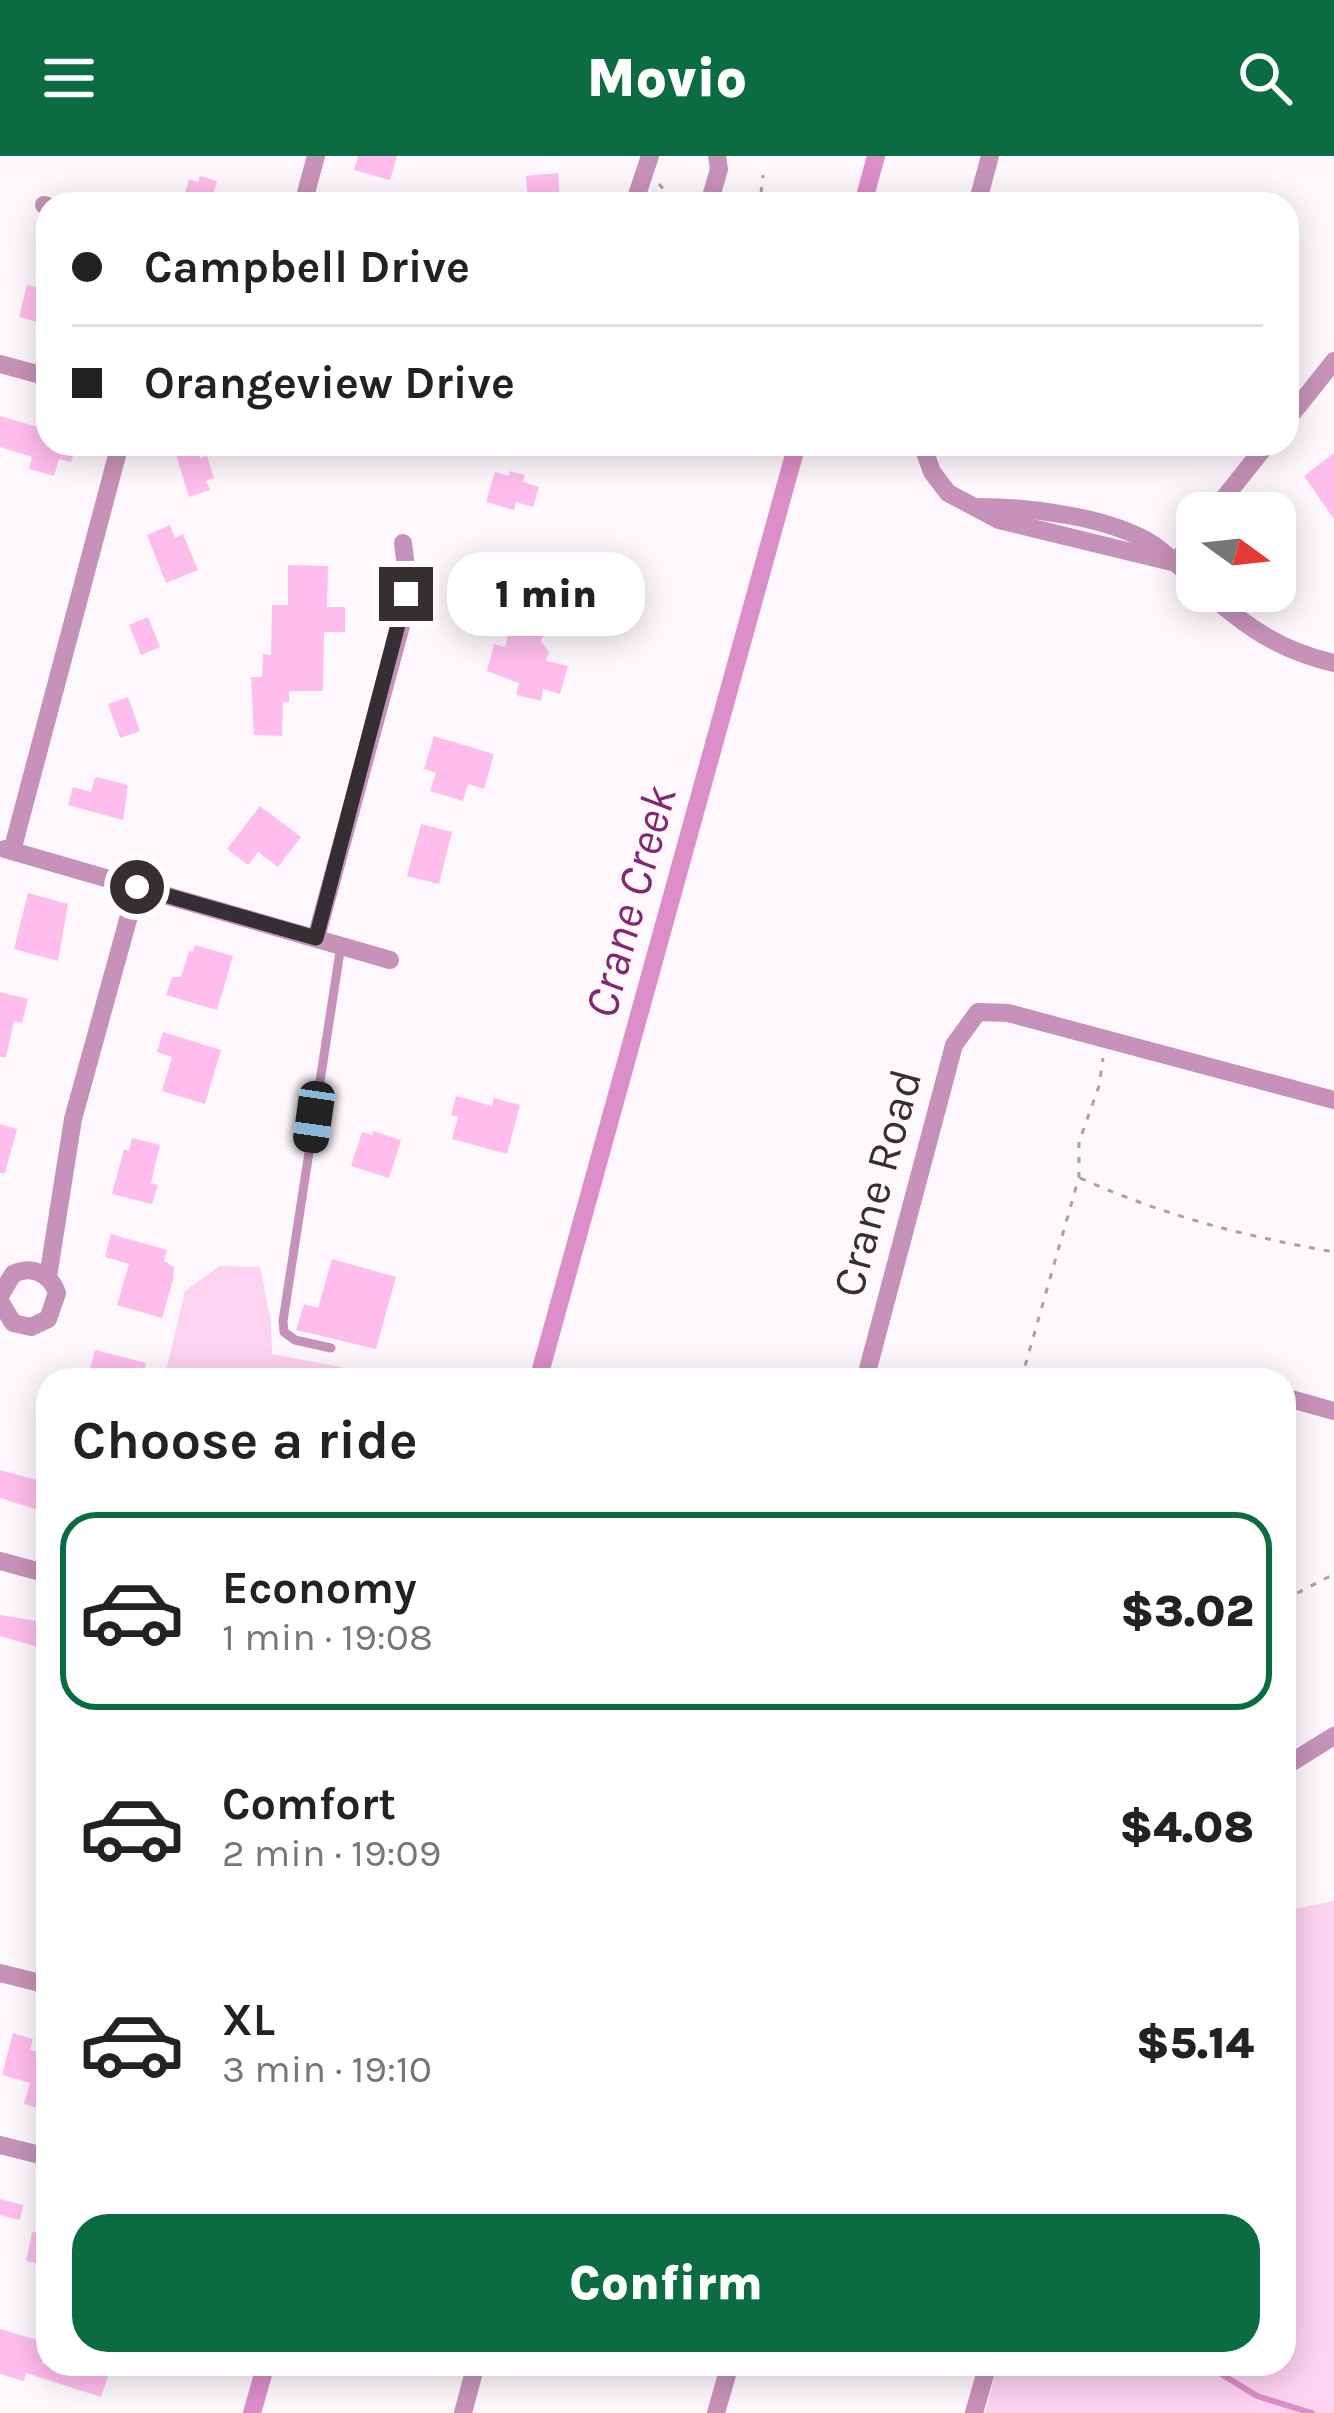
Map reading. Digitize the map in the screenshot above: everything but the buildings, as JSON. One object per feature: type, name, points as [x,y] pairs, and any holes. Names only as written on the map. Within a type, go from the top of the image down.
[{"type":"street","points":[[306,192],[316,156]]},
{"type":"street","points":[[638,192],[650,156]]},
{"type":"street","points":[[713,192],[719,170],[717,156]]},
{"type":"street","points":[[980,192],[990,156]]},
{"type":"street","points":[[1299,404],[1334,361]]},
{"type":"street","points":[[0,364],[36,374]]},
{"type":"street","points":[[117,456],[6,849],[390,960]]},
{"type":"street","points":[[926,456],[948,493],[999,520],[1176,563]]},
{"type":"street","points":[[1229,492],[1258,456]]},
{"type":"street","points":[[316,938],[404,615],[403,543]]},
{"type":"street","points":[[1230,612],[1276,645],[1334,663]]},
{"type":"street","points":[[48,1277],[73,1119],[137,887]]},
{"type":"street","name":"Crane Road","points":[[868,1368],[954,1045],[978,1012],[1007,1012],[1103,1038]]},
{"type":"street","points":[[1103,1038],[1334,1100]]},
{"type":"street","points":[[21,1270],[48,1277],[57,1293],[48,1319],[22,1327],[14,1323],[0,1299],[6,1281],[21,1270]]},
{"type":"street","points":[[1296,1400],[1334,1411]]},
{"type":"street","points":[[0,1561],[36,1571]]},
{"type":"street","points":[[1296,1760],[1334,1736]]},
{"type":"street","points":[[0,1973],[36,1982]]},
{"type":"street","points":[[0,2145],[36,2154]]},
{"type":"street","points":[[463,2413],[473,2376]]},
{"type":"street","points":[[716,2413],[727,2376]]},
{"type":"street","points":[[974,2413],[985,2376]]},
{"type":"lane","points":[[332,1348],[295,1340],[284,1332],[283,1321],[341,945]]},
{"type":"path","points":[[761,192],[764,175]]},
{"type":"path","points":[[1024,1368],[1078,1177],[1079,1142],[1103,1071],[1103,1038]]},
{"type":"path","points":[[1078,1177],[1179,1219],[1334,1252]]},
{"type":"path","points":[[1296,1594],[1334,1574]]},
{"type":"shaded area","points":[[220,1266],[260,1267],[272,1354],[345,1368],[167,1368],[185,1291]]},
{"type":"shaded area","points":[[1334,1901],[1334,2413],[985,2413],[995,2376],[1296,2376],[1296,1909]]},
{"type":"waterway","name":"Crane Creek","points":[[866,192],[876,156]]},
{"type":"waterway","name":"Crane Creek","points":[[541,1368],[794,456]]},
{"type":"waterway","name":"Crane Creek","points":[[252,2413],[263,2376]]},
{"type":"waterway","points":[[1224,2376],[1257,2396],[1312,2413]]},
{"type":"route","points":[[137,887],[316,938],[406,594]]}]
